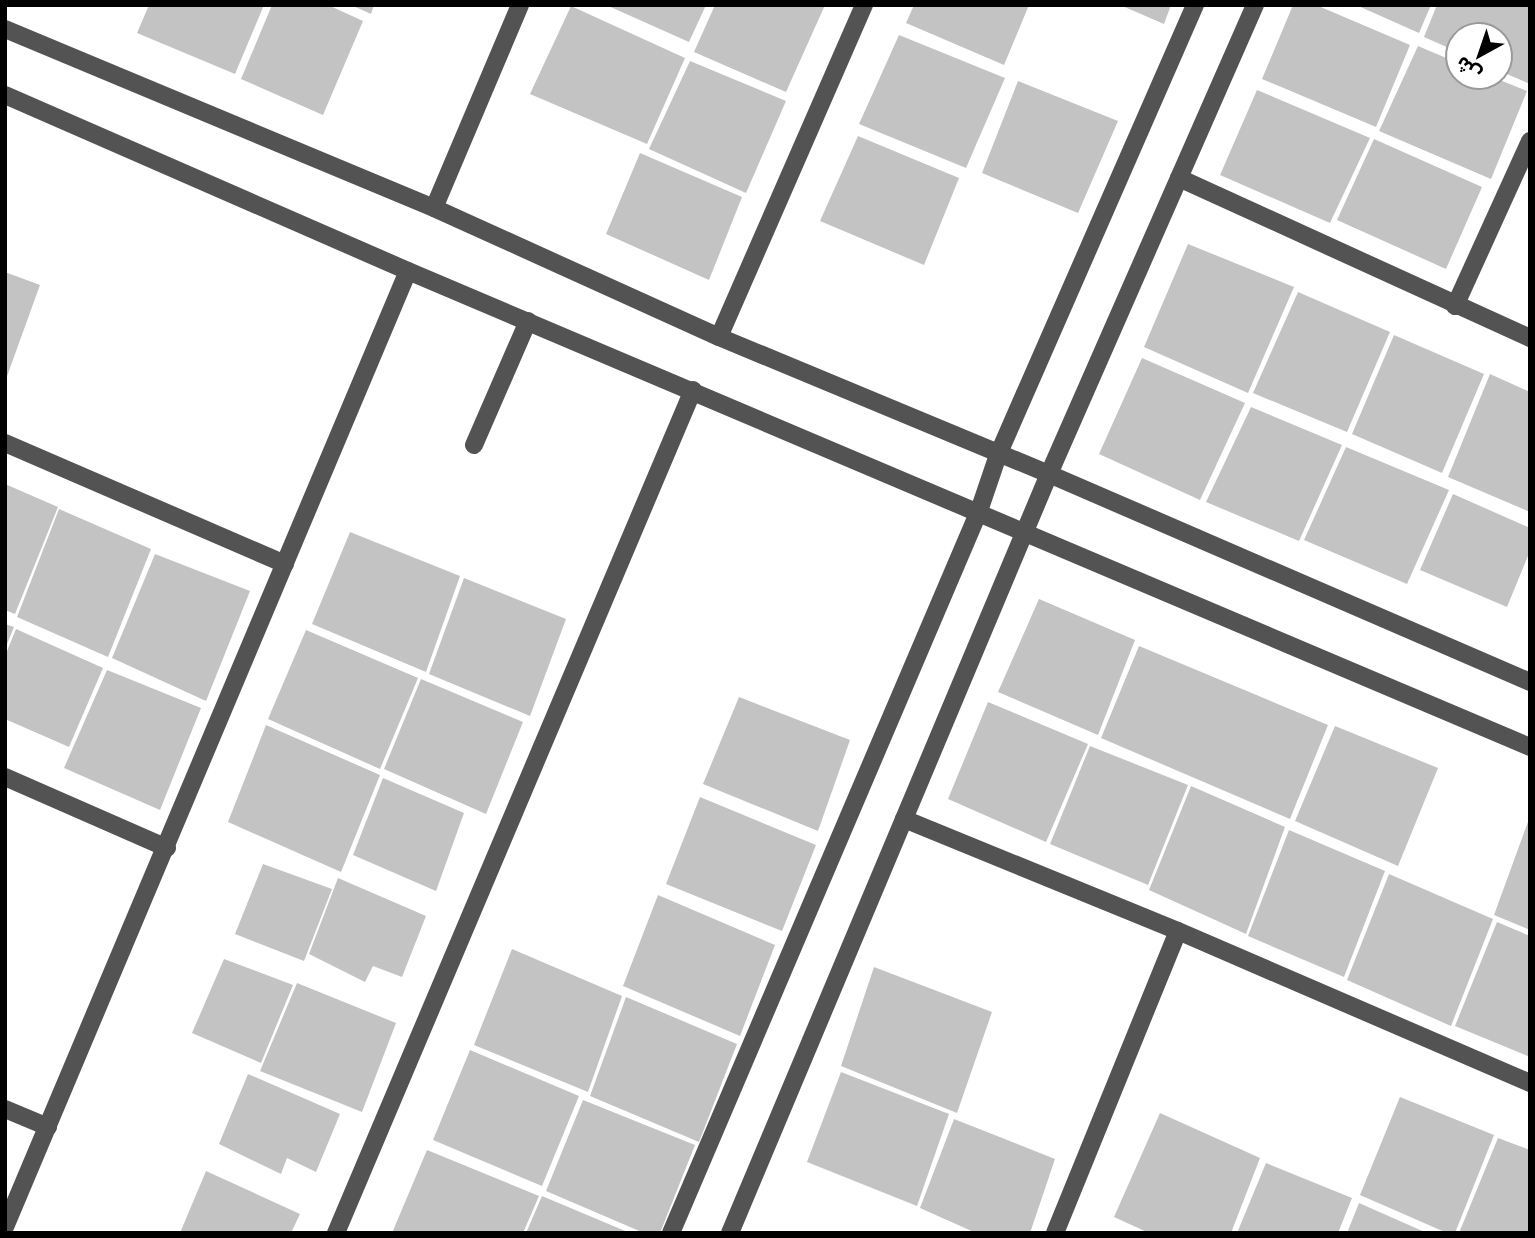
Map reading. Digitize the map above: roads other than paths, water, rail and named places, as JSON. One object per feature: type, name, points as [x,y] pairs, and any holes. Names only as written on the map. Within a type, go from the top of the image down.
[{"type":"street","points":[[434,208],[520,5]]},
{"type":"street","points":[[719,337],[864,5]]},
{"type":"street","points":[[671,1233],[979,512],[999,455],[1195,5]]},
{"type":"street","points":[[730,1233],[1049,474],[1255,5]]},
{"type":"street","points":[[5,29],[434,208],[719,337],[1049,474],[1530,682]]},
{"type":"street","points":[[5,95],[408,271],[1530,747]]},
{"type":"street","points":[[1455,306],[1530,141]]},
{"type":"street","points":[[1179,178],[1530,338]]},
{"type":"street","points":[[5,1227],[408,271]]},
{"type":"street","points":[[474,445],[527,321]]},
{"type":"street","points":[[337,1233],[693,390]]},
{"type":"street","points":[[5,443],[285,564]]},
{"type":"street","points":[[5,777],[167,848]]},
{"type":"street","points":[[904,819],[1178,931],[1530,1083]]},
{"type":"street","points":[[1055,1233],[1178,931]]},
{"type":"street","points":[[5,1109],[48,1127]]}]
